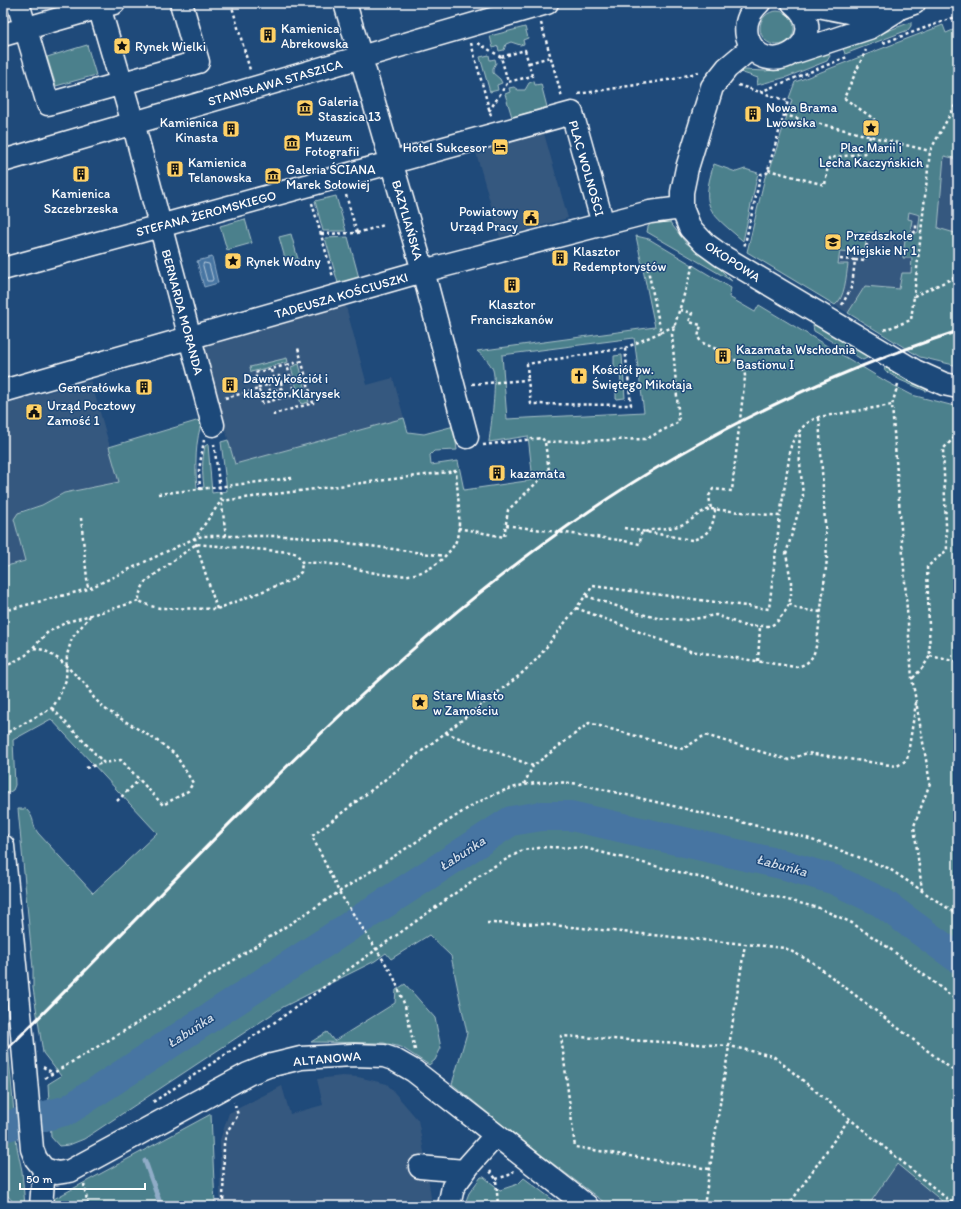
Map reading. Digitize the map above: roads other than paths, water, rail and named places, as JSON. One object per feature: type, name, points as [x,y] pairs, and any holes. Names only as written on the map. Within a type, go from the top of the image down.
[{"type":"street","points":[[18,3],[48,104],[198,62],[181,3]]},
{"type":"street","name":"BAZYLIAŃSKA","points":[[345,3],[423,271],[467,438]]},
{"type":"street","points":[[793,3],[804,14],[807,30],[803,42],[796,52]]},
{"type":"street","points":[[803,3],[853,13],[906,6]]},
{"type":"street","points":[[3,35],[104,4]]},
{"type":"street","name":"BERNARDA MORANDA","points":[[104,4],[122,84],[190,338],[211,435]]},
{"type":"street","points":[[752,7],[746,32],[752,47],[758,53],[773,58],[781,58],[869,28],[906,6]]},
{"type":"street","name":"STANISŁAWA STASZICA","points":[[3,161],[134,126],[360,57],[543,12]]},
{"type":"street","name":"OKOPOWA","points":[[752,47],[727,68],[712,87],[686,173],[682,192],[682,208],[686,221],[693,232],[722,256],[915,371],[939,382],[958,387]]},
{"type":"street","name":"STEFANA ŻEROMSKIEGO","points":[[3,269],[495,133],[570,100]]},
{"type":"street","name":"PLAC WOLNOŚCI","points":[[570,100],[602,224]]},
{"type":"street","name":"TADEUSZA KOŚCIUSZKI","points":[[3,391],[423,271],[650,212],[682,208]]},
{"type":"street","points":[[3,846],[30,1140],[36,1159],[44,1169],[41,1206]]},
{"type":"street","name":"ALTANOWA","points":[[44,1169],[57,1173],[70,1171],[248,1074],[286,1061],[318,1057],[369,1055],[392,1059],[414,1071],[587,1206]]},
{"type":"street","points":[[449,1206],[453,1187],[496,1135]]},
{"type":"street","points":[[420,1167],[464,1172]]},
{"type":"water","points":[[212,257],[218,283],[204,287],[197,261]]},
{"type":"waterway","name":"Łabuńka","points":[[3,1127],[68,1110],[511,821],[542,816],[571,816],[785,865],[835,880],[881,902],[958,958]]},
{"type":"waterway","points":[[145,1161],[161,1206]]},
{"type":"railway","points":[[3,1053],[213,840],[356,701],[430,634],[507,571],[588,512],[631,484],[675,457],[721,432],[767,408],[861,366],[958,331]]},
{"type":"place","name":"Kamienica Abrekowska","points":[[268,35]]},
{"type":"place","name":"Rynek Wielki","points":[[122,46]]},
{"type":"place","name":"Galeria Staszica 13","points":[[305,108]]},
{"type":"place","name":"Nowa Brama Lwowska","points":[[753,114]]},
{"type":"place","name":"Plac Marii i Lecha Kaczyńskich","points":[[871,128]]},
{"type":"place","name":"Kamienica Kinasta","points":[[231,129]]},
{"type":"place","name":"Muzeum Fotografii","points":[[292,143]]},
{"type":"place","name":"Hotel Sukcesor","points":[[500,147]]},
{"type":"place","name":"Kamienica Telanowska","points":[[175,169]]},
{"type":"place","name":"Kamienica Szczebrzeska","points":[[81,174]]},
{"type":"place","name":"Galeria ŚCIANA Marek Sołowiej","points":[[273,176]]},
{"type":"place","name":"Powiatowy Urząd Pracy","points":[[531,218]]},
{"type":"place","name":"Przedszkole Miejskie Nr 1","points":[[833,242]]},
{"type":"place","name":"Klasztor Redemptorystów","points":[[560,258]]},
{"type":"place","name":"Rynek Wodny","points":[[233,261]]},
{"type":"place","name":"Klasztor Franciszkanów","points":[[512,285]]},
{"type":"place","name":"Kazamata Wschodnia Bastionu I","points":[[723,356]]},
{"type":"place","name":"Kościół pw. Świętego Mikołaja","points":[[579,376]]},
{"type":"place","name":"Dawny kościół i klasztor Klarysek","points":[[230,385]]},
{"type":"place","name":"Generałówka","points":[[144,387]]},
{"type":"place","name":"Urząd Pocztowy Zamość 1","points":[[34,412]]},
{"type":"place","name":"kazamata","points":[[497,473]]},
{"type":"place","name":"Stare Miasto w Zamościu","points":[[420,702]]}]
